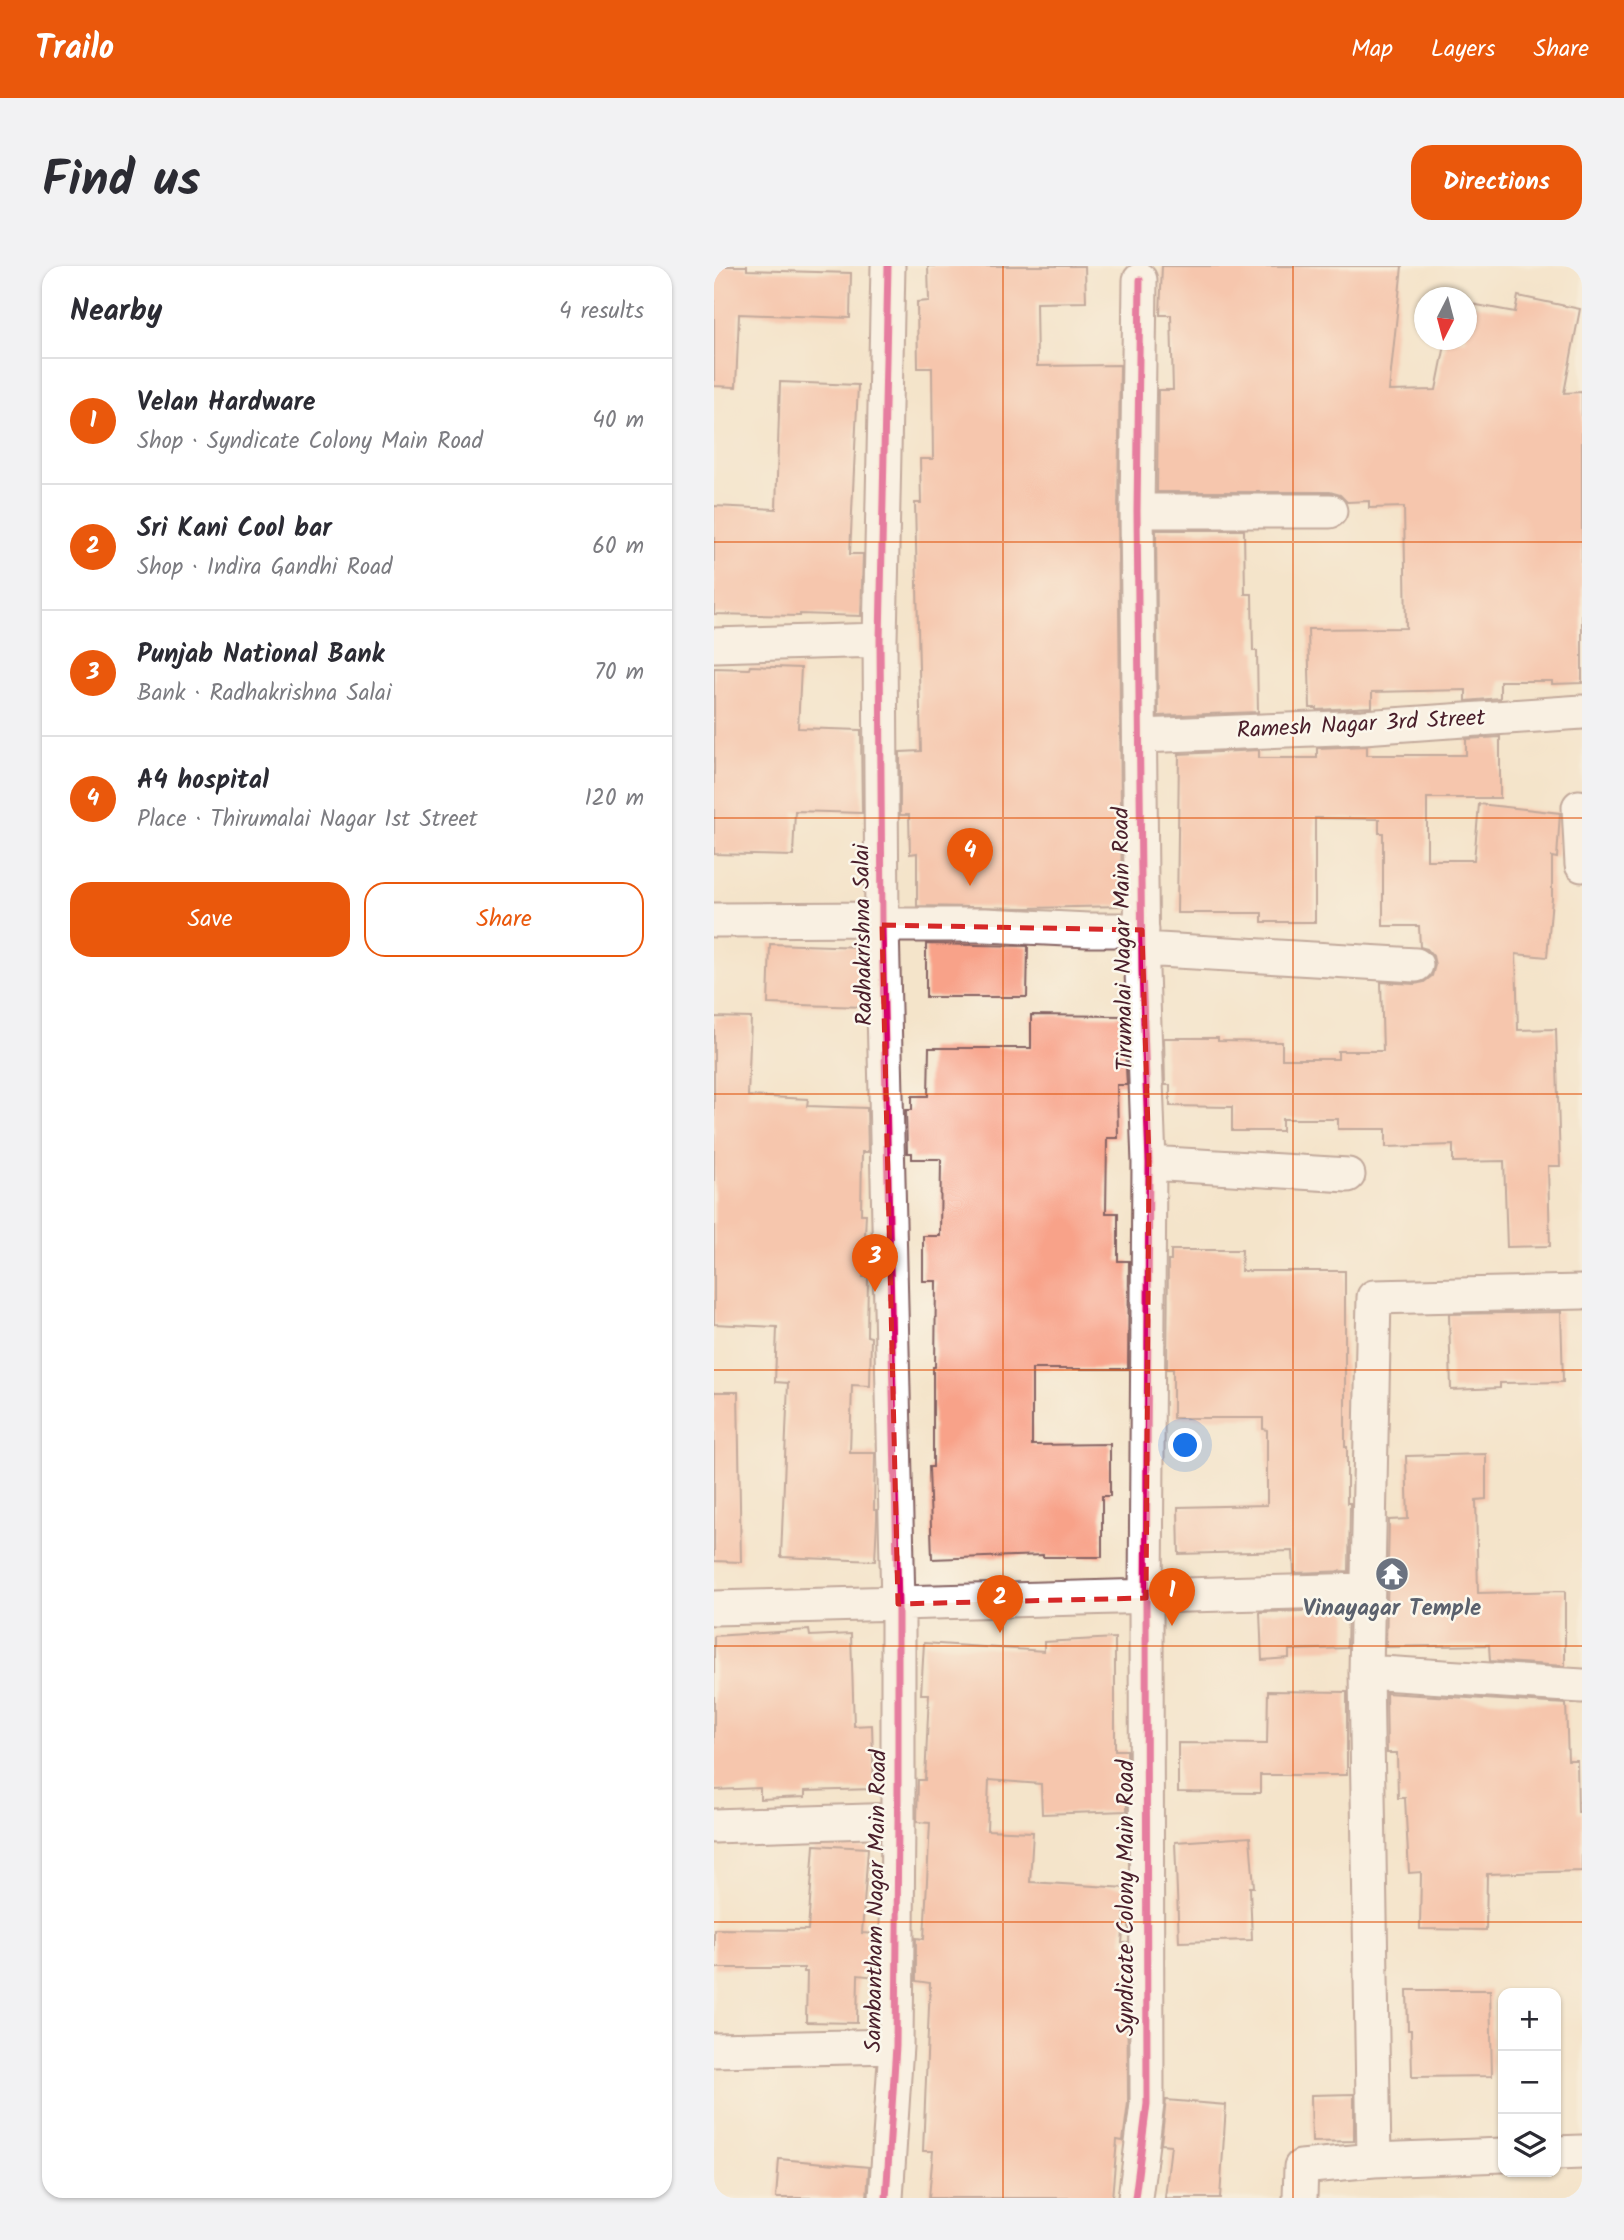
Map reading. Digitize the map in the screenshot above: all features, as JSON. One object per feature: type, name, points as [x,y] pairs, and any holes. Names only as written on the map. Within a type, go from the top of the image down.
[{"type":"street","name":"Radhakrishna Salai","points":[[888,266],[880,640],[883,922],[898,1604]]},
{"type":"street","name":"Tirumalai Nagar Main Road","points":[[1140,280],[1137,511],[1142,940],[1149,1163],[1146,1598]]},
{"type":"street","points":[[1137,511],[1330,511]]},
{"type":"street","points":[[714,645],[880,640]]},
{"type":"street","name":"Ramesh Nagar 3rd Street","points":[[1140,736],[1363,727],[1582,712]]},
{"type":"street","points":[[1579,807],[1582,865]]},
{"type":"street","points":[[714,920],[883,922],[1088,930],[1142,940],[1416,965]]},
{"type":"street","points":[[1149,1163],[1348,1175]]},
{"type":"street","points":[[1374,2160],[1366,1590],[1374,1297],[1582,1292]]},
{"type":"street","points":[[714,1608],[1366,1590]]},
{"type":"street","name":"Syndicate Colony Main Road","points":[[1135,2198],[1146,2104],[1146,1598]]},
{"type":"street","name":"Sambantham Nagar Main Road","points":[[886,2198],[896,2046],[898,1604]]},
{"type":"street","points":[[1366,1672],[1582,1686]]},
{"type":"street","points":[[714,1826],[898,1820]]},
{"type":"street","points":[[714,2050],[896,2046]]},
{"type":"street","points":[[1561,2153],[1582,2152]]},
{"type":"street","points":[[1300,2198],[1301,2167],[1374,2160],[1498,2155]]},
{"type":"highlighted area","points":[[882,925],[1142,930],[1149,1163],[1146,1598],[898,1604]]},
{"type":"building","points":[[714,266],[747,266],[747,270],[851,273],[850,318],[739,314],[736,387],[714,386]]},
{"type":"building","points":[[928,266],[1085,266],[1086,302],[1036,303],[1037,366],[1120,365],[1118,511],[1122,906],[917,906],[917,853],[910,854],[909,815],[900,815],[900,752],[921,751],[915,503],[921,503],[920,459],[933,459],[932,368],[918,368],[917,302],[929,301]]},
{"type":"building","points":[[1162,266],[1402,266],[1389,391],[1436,390],[1444,350],[1477,350],[1477,305],[1515,312],[1518,296],[1580,309],[1564,393],[1582,392],[1582,683],[1500,681],[1500,698],[1466,701],[1466,690],[1372,692],[1372,707],[1317,710],[1310,708],[1308,629],[1406,628],[1404,507],[1369,508],[1369,501],[1347,502],[1340,495],[1330,492],[1157,492],[1158,390],[1173,390],[1171,315],[1160,315]]},
{"type":"building","points":[[780,382],[858,385],[850,554],[863,554],[861,616],[714,614],[714,506],[776,509]]},
{"type":"building","points":[[1156,530],[1244,530],[1245,594],[1252,594],[1258,712],[1158,716]]},
{"type":"building","points":[[750,666],[801,668],[798,728],[861,730],[862,813],[795,811],[793,856],[714,854],[714,668],[749,669]]},
{"type":"building","points":[[1500,737],[1500,798],[1427,798],[1427,860],[1474,860],[1479,804],[1560,813],[1557,858],[1552,857],[1547,957],[1516,954],[1518,1030],[1556,1029],[1560,1166],[1548,1166],[1550,1246],[1507,1247],[1504,1161],[1453,1162],[1453,1145],[1386,1147],[1386,1129],[1338,1129],[1338,1119],[1282,1119],[1282,1131],[1232,1131],[1232,1107],[1170,1106],[1170,1085],[1165,1085],[1164,1038],[1282,1042],[1282,1059],[1338,1059],[1338,1051],[1383,1051],[1381,982],[1424,982],[1432,976],[1435,965],[1433,956],[1427,949],[1420,947],[1419,926],[1383,926],[1383,833],[1379,833],[1379,819],[1315,818],[1315,922],[1262,922],[1262,913],[1177,913],[1179,754],[1259,750],[1259,758],[1317,758],[1317,748],[1367,746],[1367,755],[1466,755],[1466,739]]},
{"type":"building","points":[[770,944],[863,947],[865,1007],[768,1004]]},
{"type":"building","points":[[926,944],[1028,946],[1027,997],[926,997]]},
{"type":"building","points":[[1031,1015],[1123,1016],[1127,1085],[1117,1085],[1118,1138],[1107,1138],[1106,1213],[1118,1213],[1118,1261],[1129,1261],[1128,1369],[1032,1369],[1032,1445],[1110,1444],[1110,1496],[1102,1496],[1102,1557],[1043,1555],[932,1559],[929,1467],[933,1467],[936,1281],[923,1281],[923,1236],[940,1236],[941,1159],[912,1159],[912,1153],[907,1153],[906,1110],[912,1110],[912,1096],[928,1096],[929,1048],[1031,1048]]},
{"type":"building","points":[[714,1017],[751,1018],[748,1096],[808,1099],[807,1106],[867,1108],[868,1152],[862,1152],[861,1214],[866,1214],[863,1277],[868,1277],[870,1386],[852,1385],[850,1453],[875,1453],[875,1561],[781,1557],[788,1383],[775,1382],[777,1327],[714,1324]]},
{"type":"building","points":[[1171,1250],[1242,1250],[1241,1271],[1345,1271],[1345,1447],[1347,1503],[1350,1503],[1349,1571],[1294,1573],[1293,1551],[1179,1554],[1178,1507],[1267,1505],[1267,1430],[1263,1429],[1263,1418],[1173,1418],[1173,1369],[1167,1369],[1168,1261],[1171,1261]]},
{"type":"building","points":[[1561,1312],[1563,1382],[1500,1383],[1500,1388],[1451,1390],[1449,1314]]},
{"type":"building","points":[[714,1392],[738,1392],[741,1562],[714,1561]]},
{"type":"building","points":[[1486,1454],[1486,1499],[1476,1500],[1478,1593],[1565,1591],[1565,1666],[1490,1661],[1489,1645],[1386,1647],[1389,1520],[1408,1519],[1406,1456]]},
{"type":"building","points":[[1348,1610],[1347,1648],[1289,1650],[1289,1658],[1262,1660],[1260,1612]]},
{"type":"building","points":[[809,1630],[810,1636],[851,1634],[854,1726],[872,1725],[874,1789],[805,1791],[805,1797],[760,1799],[760,1788],[714,1790],[714,1636]]},
{"type":"building","points":[[1115,1638],[1115,1750],[1127,1750],[1127,1811],[1042,1814],[1041,1784],[989,1780],[987,1830],[1033,1832],[1030,1882],[1127,1888],[1122,1943],[1127,1943],[1128,2103],[1123,2141],[1117,2140],[1112,2198],[929,2198],[933,2151],[923,2151],[930,1983],[916,1981],[916,1938],[924,1939],[930,1823],[917,1822],[918,1780],[925,1780],[929,1694],[921,1694],[924,1643],[1044,1651],[1044,1642]]},
{"type":"building","points":[[1268,1691],[1347,1692],[1347,1775],[1260,1775],[1260,1793],[1178,1792],[1178,1743],[1267,1744]]},
{"type":"building","points":[[1386,1693],[1566,1704],[1568,1760],[1577,1760],[1578,1812],[1582,1812],[1582,1871],[1487,1874],[1486,1930],[1420,1929],[1421,1872],[1409,1873],[1405,1798],[1398,1798],[1397,1753],[1387,1753]]},
{"type":"building","points":[[1250,1837],[1254,1887],[1250,1887],[1252,1940],[1179,1942],[1175,1842]]},
{"type":"building","points":[[814,1845],[868,1848],[862,1933],[878,1934],[877,1977],[858,1975],[857,2023],[806,2022],[807,1972],[804,1972],[804,1968],[714,1968],[714,1929],[808,1930]]},
{"type":"building","points":[[1407,1990],[1490,1990],[1492,2076],[1412,2077]]},
{"type":"building","points":[[1354,2094],[1354,2141],[1312,2142],[1311,2095]]},
{"type":"building","points":[[1166,2100],[1226,2105],[1220,2198],[1165,2198],[1171,2145],[1161,2144]]},
{"type":"building","points":[[779,2159],[869,2167],[867,2198],[776,2198]]},
{"type":"cycle path","points":[[886,2198],[896,2046],[898,1820],[898,1604],[882,925],[880,640],[888,266]]},
{"type":"cycle path","points":[[1135,2198],[1147,2104],[1149,1163],[1142,971],[1137,511],[1140,280]]},
{"type":"place","name":"A4 hospital","points":[[970,886]]},
{"type":"place","name":"Punjab National Bank","points":[[875,1292]]},
{"type":"place","name":"Vinayagar Temple","points":[[1392,1574]]},
{"type":"place","name":"Velan Hardware","points":[[1172,1626]]},
{"type":"place","name":"Sri Kani Cool bar","points":[[1000,1633]]}]
